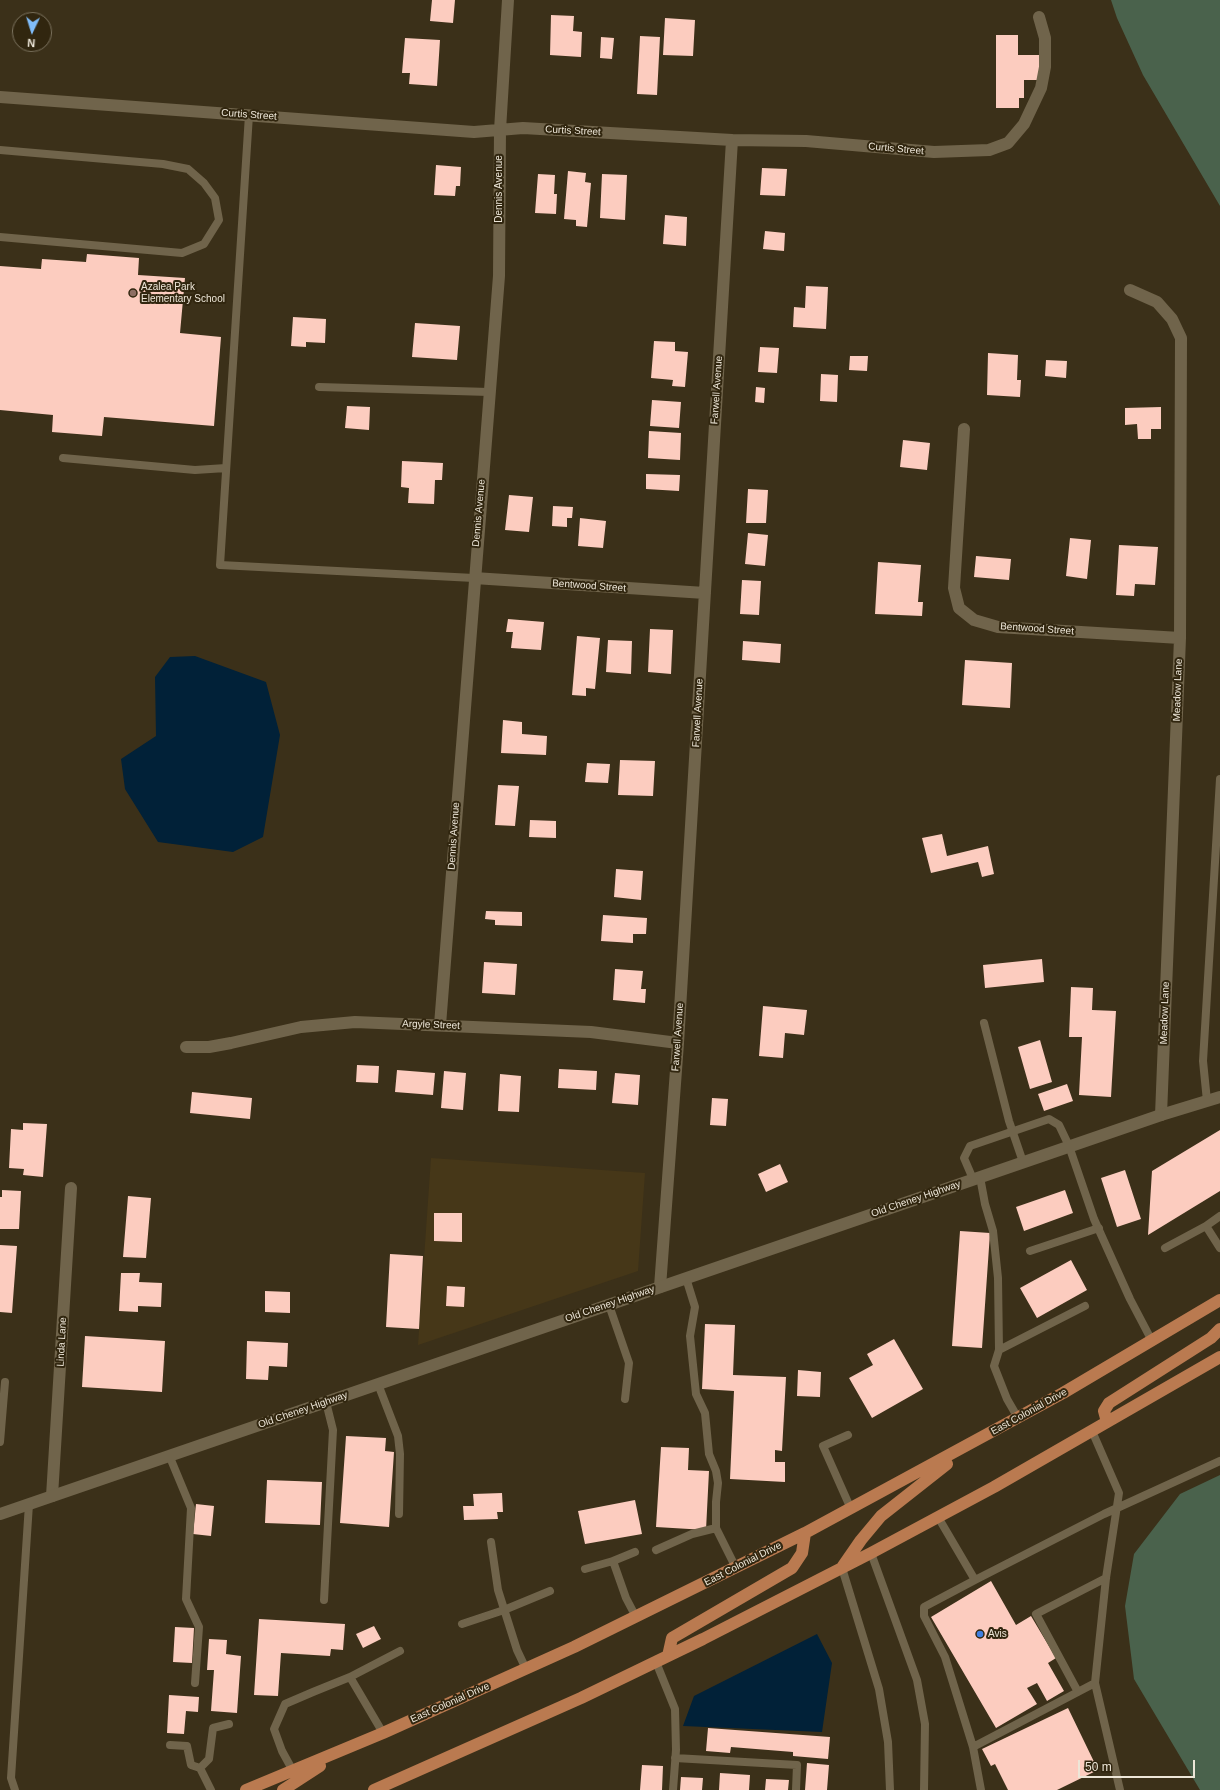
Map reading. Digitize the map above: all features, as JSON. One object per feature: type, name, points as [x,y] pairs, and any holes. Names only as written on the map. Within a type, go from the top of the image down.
[{"type":"highway","name":"East Colonial Drive","points":[[246,1790],[383,1733],[526,1669],[736,1568],[974,1443],[1152,1341],[1220,1300]]},
{"type":"highway","points":[[1107,1422],[1104,1411],[1110,1404],[1211,1338],[1220,1329]]},
{"type":"highway","points":[[374,1790],[390,1787],[656,1662],[842,1568],[994,1488],[1220,1358]]},
{"type":"highway","points":[[842,1568],[861,1540],[881,1516],[974,1443]]},
{"type":"highway","points":[[668,1656],[672,1638],[792,1568],[802,1553],[805,1533]]},
{"type":"highway","points":[[283,1790],[342,1750]]},
{"type":"street","name":"Dennis Avenue","points":[[440,1025],[474,578],[499,276],[500,130],[508,0]]},
{"type":"street","name":"Curtis Street","points":[[0,97],[474,132],[523,128],[732,140],[806,142],[934,152],[988,150],[1008,143],[1024,124],[1041,88],[1045,67],[1045,38],[1039,17]]},
{"type":"street","name":"Farwell Avenue","points":[[660,1287],[678,1043],[732,140]]},
{"type":"street","name":"Meadow Lane","points":[[1130,290],[1157,302],[1172,319],[1181,338],[1180,638],[1160,1115]]},
{"type":"street","name":"Bentwood Street","points":[[964,429],[954,588],[960,608],[974,620],[998,627],[1180,638]]},
{"type":"street","name":"Bentwood Street","points":[[474,578],[705,593]]},
{"type":"street","name":"Argyle Street","points":[[186,1047],[209,1047],[301,1027],[355,1022],[591,1032],[678,1043]]},
{"type":"street","name":"Old Cheney Highway","points":[[0,1511],[29,1504],[1069,1146],[1160,1115],[1220,1097]]},
{"type":"street","name":"Linda Lane","points":[[52,1496],[71,1188]]},
{"type":"lane","points":[[249,115],[220,564],[474,578]]},
{"type":"lane","points":[[0,150],[163,164],[188,169],[204,183],[215,198],[220,220],[204,244],[182,253],[0,237]]},
{"type":"lane","points":[[319,387],[489,392]]},
{"type":"lane","points":[[64,458],[195,470],[226,468]]},
{"type":"lane","points":[[1207,1101],[1203,1061],[1220,779]]},
{"type":"lane","points":[[984,1023],[1023,1162]]},
{"type":"lane","points":[[1018,1418],[1007,1399],[994,1366],[999,1350],[998,1278],[993,1231],[977,1178],[964,1158],[970,1146],[1013,1130],[1049,1119],[1059,1124],[1069,1146],[1099,1228],[1130,1299],[1152,1341]]},
{"type":"lane","points":[[1165,1248],[1206,1226],[1220,1216]]},
{"type":"lane","points":[[1206,1226],[1220,1248]]},
{"type":"lane","points":[[1030,1251],[1099,1228]]},
{"type":"lane","points":[[686,1278],[695,1307],[690,1336],[696,1394],[705,1413],[709,1454],[716,1472],[718,1483],[716,1528],[736,1568]]},
{"type":"lane","points":[[609,1305],[629,1363],[625,1398]]},
{"type":"lane","points":[[999,1350],[1085,1306]]},
{"type":"lane","points":[[0,1442],[5,1382]]},
{"type":"lane","points":[[378,1384],[398,1436],[400,1454],[399,1514]]},
{"type":"lane","points":[[324,1600],[333,1430],[326,1402]]},
{"type":"lane","points":[[1092,1431],[1119,1493],[1118,1509],[1106,1578],[1095,1683],[1120,1790]]},
{"type":"lane","points":[[848,1435],[823,1446],[851,1508]]},
{"type":"lane","points":[[169,1455],[191,1508],[186,1600],[199,1627],[195,1683]]},
{"type":"lane","points":[[981,1790],[973,1747],[945,1657],[924,1616],[924,1607],[1118,1509],[1220,1461]]},
{"type":"lane","points":[[14,1790],[11,1778],[29,1504]]},
{"type":"lane","points":[[938,1517],[975,1580]]},
{"type":"lane","points":[[656,1550],[692,1534],[716,1528]]},
{"type":"lane","points":[[491,1542],[498,1590],[517,1650],[526,1669]]},
{"type":"lane","points":[[585,1569],[635,1552]]},
{"type":"lane","points":[[871,1553],[917,1680],[925,1724],[924,1790]]},
{"type":"lane","points":[[613,1560],[626,1598],[636,1617]]},
{"type":"lane","points":[[842,1568],[879,1689],[888,1742],[890,1790]]},
{"type":"lane","points":[[1078,1692],[1036,1614],[1106,1578]]},
{"type":"lane","points":[[462,1624],[504,1610],[550,1591]]},
{"type":"lane","points":[[293,1771],[282,1751],[274,1729],[285,1704],[350,1677],[400,1651]]},
{"type":"lane","points":[[656,1662],[675,1708],[675,1758],[673,1790]]},
{"type":"lane","points":[[350,1677],[383,1733]]},
{"type":"lane","points":[[973,1747],[1095,1683]]},
{"type":"lane","points":[[200,1768],[209,1759],[213,1728],[229,1724]]},
{"type":"lane","points":[[170,1745],[187,1746],[191,1765],[200,1768],[211,1790]]},
{"type":"lane","points":[[675,1758],[797,1765],[796,1790]]},
{"type":"shaded area","points":[[431,1158],[645,1173],[638,1271],[418,1345]]},
{"type":"green space","points":[[1111,0],[1220,0],[1220,206],[1143,75],[1117,18]]},
{"type":"green space","points":[[1220,1475],[1220,1790],[1200,1790],[1134,1679],[1125,1606],[1134,1554],[1180,1494]]},
{"type":"water","points":[[195,656],[266,682],[280,735],[263,837],[233,852],[158,842],[125,789],[121,759],[156,736],[155,677],[170,657]]},
{"type":"water","points":[[817,1634],[832,1663],[822,1732],[683,1726],[694,1696]]},
{"type":"building","points":[[432,0],[455,0],[453,23],[430,21]]},
{"type":"building","points":[[551,15],[574,16],[573,31],[582,32],[581,57],[550,55]]},
{"type":"building","points":[[665,18],[695,20],[693,56],[663,55]]},
{"type":"building","points":[[996,35],[1018,35],[1018,55],[1040,55],[1040,80],[1024,80],[1024,98],[1019,98],[1019,108],[996,108]]},
{"type":"building","points":[[640,36],[660,37],[657,95],[637,94]]},
{"type":"building","points":[[601,37],[614,38],[612,59],[600,58]]},
{"type":"building","points":[[405,38],[440,40],[437,86],[409,84],[410,73],[402,73]]},
{"type":"building","points":[[436,165],[461,167],[460,186],[456,186],[455,196],[434,195]]},
{"type":"building","points":[[762,168],[787,169],[785,196],[760,195]]},
{"type":"building","points":[[568,171],[586,173],[585,182],[591,183],[587,227],[576,226],[576,220],[564,219]]},
{"type":"building","points":[[538,174],[555,175],[554,194],[557,194],[556,214],[535,213]]},
{"type":"building","points":[[602,174],[627,175],[625,220],[600,218]]},
{"type":"building","points":[[665,215],[687,217],[686,246],[663,244]]},
{"type":"building","points":[[765,231],[785,233],[784,251],[763,249]]},
{"type":"building","points":[[87,254],[139,258],[138,275],[185,278],[180,333],[221,337],[214,426],[104,417],[102,436],[52,432],[53,415],[0,410],[0,266],[41,269],[42,259],[86,262]]},
{"type":"building","points":[[806,286],[828,287],[826,329],[793,327],[794,307],[805,308]]},
{"type":"building","points":[[293,317],[326,319],[325,343],[306,342],[306,347],[291,346]]},
{"type":"building","points":[[415,323],[460,326],[457,360],[412,357]]},
{"type":"building","points":[[654,341],[675,342],[675,351],[688,352],[685,387],[672,386],[673,380],[651,378]]},
{"type":"building","points":[[760,347],[779,348],[777,373],[758,372]]},
{"type":"building","points":[[988,353],[1018,355],[1017,380],[1021,380],[1020,397],[987,395]]},
{"type":"building","points":[[850,356],[868,356],[867,371],[849,370]]},
{"type":"building","points":[[1046,360],[1067,361],[1066,378],[1045,376]]},
{"type":"building","points":[[821,374],[838,375],[837,402],[820,401]]},
{"type":"building","points":[[756,387],[765,388],[764,403],[755,402]]},
{"type":"building","points":[[652,400],[681,402],[679,428],[650,426]]},
{"type":"building","points":[[347,406],[370,407],[369,430],[345,428]]},
{"type":"building","points":[[1161,407],[1161,429],[1151,429],[1151,439],[1138,439],[1137,424],[1125,425],[1125,408]]},
{"type":"building","points":[[649,431],[681,433],[680,460],[648,458]]},
{"type":"building","points":[[903,440],[930,443],[927,470],[900,467]]},
{"type":"building","points":[[402,461],[443,463],[442,480],[435,480],[434,504],[408,503],[409,488],[401,487]]},
{"type":"building","points":[[646,474],[680,475],[679,491],[646,489]]},
{"type":"building","points":[[748,489],[768,490],[766,523],[746,523]]},
{"type":"building","points":[[509,495],[533,497],[529,532],[505,530]]},
{"type":"building","points":[[553,506],[573,507],[572,518],[567,518],[567,527],[552,526]]},
{"type":"building","points":[[580,518],[606,521],[603,548],[578,546]]},
{"type":"building","points":[[748,533],[768,535],[765,566],[745,564]]},
{"type":"building","points":[[1070,538],[1091,540],[1087,579],[1066,576]]},
{"type":"building","points":[[1119,545],[1158,547],[1155,585],[1135,584],[1134,596],[1116,595]]},
{"type":"building","points":[[976,556],[1011,559],[1009,580],[974,577]]},
{"type":"building","points":[[878,562],[921,565],[918,602],[923,602],[922,616],[875,614]]},
{"type":"building","points":[[742,580],[761,581],[759,615],[740,614]]},
{"type":"building","points":[[508,619],[544,622],[541,650],[511,648],[513,632],[506,632]]},
{"type":"building","points":[[650,629],[673,630],[671,674],[648,672]]},
{"type":"building","points":[[577,636],[600,638],[595,689],[586,688],[586,696],[572,695]]},
{"type":"building","points":[[608,640],[632,641],[631,674],[606,672]]},
{"type":"building","points":[[743,641],[781,644],[780,663],[742,660]]},
{"type":"building","points":[[965,660],[1012,663],[1010,708],[962,705]]},
{"type":"building","points":[[503,720],[522,722],[522,734],[547,736],[546,755],[501,753]]},
{"type":"building","points":[[620,760],[655,761],[653,796],[618,795]]},
{"type":"building","points":[[587,763],[610,764],[608,783],[585,782]]},
{"type":"building","points":[[498,785],[519,786],[515,826],[495,825]]},
{"type":"building","points":[[530,820],[556,821],[556,838],[529,837]]},
{"type":"building","points":[[942,834],[947,856],[988,846],[994,874],[982,877],[978,862],[931,873],[922,838]]},
{"type":"building","points":[[616,869],[643,871],[641,900],[614,897]]},
{"type":"building","points":[[486,911],[522,912],[522,926],[495,925],[495,920],[485,919]]},
{"type":"building","points":[[603,915],[647,918],[646,934],[633,934],[633,943],[601,941]]},
{"type":"building","points":[[1042,959],[1044,982],[985,988],[983,965]]},
{"type":"building","points":[[484,962],[517,964],[515,995],[482,993]]},
{"type":"building","points":[[615,969],[643,971],[641,989],[646,989],[645,1003],[613,1000]]},
{"type":"building","points":[[1071,987],[1093,988],[1092,1010],[1116,1011],[1111,1097],[1079,1095],[1082,1037],[1069,1037]]},
{"type":"building","points":[[763,1006],[807,1010],[804,1035],[785,1033],[783,1058],[759,1056]]},
{"type":"building","points":[[1040,1040],[1052,1082],[1030,1089],[1018,1047]]},
{"type":"building","points":[[357,1065],[379,1066],[378,1083],[356,1082]]},
{"type":"building","points":[[559,1069],[597,1071],[596,1090],[558,1088]]},
{"type":"building","points":[[397,1070],[435,1073],[433,1095],[395,1092]]},
{"type":"building","points":[[444,1071],[466,1073],[463,1110],[441,1108]]},
{"type":"building","points":[[615,1073],[640,1075],[638,1105],[612,1103]]},
{"type":"building","points":[[500,1074],[521,1076],[519,1112],[498,1111]]},
{"type":"building","points":[[1067,1084],[1073,1101],[1044,1111],[1038,1094]]},
{"type":"building","points":[[192,1092],[252,1098],[250,1119],[190,1113]]},
{"type":"building","points":[[712,1098],[728,1099],[726,1126],[710,1125]]},
{"type":"building","points":[[23,1123],[47,1124],[43,1177],[23,1175],[24,1169],[9,1168],[11,1129],[23,1130]]},
{"type":"building","points":[[1220,1130],[1220,1191],[1148,1235],[1152,1171]]},
{"type":"building","points":[[780,1164],[788,1182],[766,1192],[758,1174]]},
{"type":"building","points":[[1125,1170],[1141,1219],[1117,1227],[1101,1178]]},
{"type":"building","points":[[2,1190],[21,1191],[19,1229],[0,1229],[0,1197],[2,1197]]},
{"type":"building","points":[[1065,1190],[1073,1213],[1024,1231],[1016,1207]]},
{"type":"building","points":[[128,1196],[151,1198],[146,1258],[123,1257]]},
{"type":"building","points":[[434,1213],[462,1213],[462,1242],[434,1241]]},
{"type":"building","points":[[960,1231],[990,1233],[982,1348],[952,1346]]},
{"type":"building","points":[[0,1245],[17,1246],[12,1313],[0,1312]]},
{"type":"building","points":[[390,1254],[423,1256],[419,1329],[386,1327]]},
{"type":"building","points":[[1071,1260],[1087,1290],[1037,1318],[1020,1288]]},
{"type":"building","points":[[121,1273],[140,1273],[139,1282],[162,1283],[161,1307],[138,1306],[138,1312],[119,1311]]},
{"type":"building","points":[[447,1286],[465,1287],[464,1307],[446,1306]]},
{"type":"building","points":[[265,1291],[290,1292],[290,1313],[265,1312]]},
{"type":"building","points":[[705,1324],[735,1325],[733,1375],[786,1377],[782,1451],[775,1450],[775,1462],[785,1462],[785,1482],[730,1479],[734,1391],[702,1389]]},
{"type":"building","points":[[85,1336],[165,1341],[162,1392],[82,1387]]},
{"type":"building","points":[[894,1339],[923,1389],[872,1418],[849,1378],[873,1365],[867,1354]]},
{"type":"building","points":[[247,1341],[288,1343],[287,1367],[269,1366],[268,1380],[246,1379]]},
{"type":"building","points":[[798,1370],[821,1372],[820,1397],[797,1396]]},
{"type":"building","points":[[346,1436],[386,1438],[385,1451],[394,1452],[389,1527],[340,1523]]},
{"type":"building","points":[[661,1447],[689,1448],[688,1470],[709,1471],[706,1530],[656,1527]]},
{"type":"building","points":[[267,1480],[322,1482],[320,1525],[265,1523]]},
{"type":"building","points":[[502,1493],[503,1512],[497,1512],[498,1519],[464,1520],[463,1506],[474,1506],[473,1494]]},
{"type":"building","points":[[635,1500],[642,1534],[585,1544],[578,1511]]},
{"type":"building","points":[[196,1504],[214,1506],[211,1536],[193,1534]]},
{"type":"building","points":[[991,1581],[1016,1625],[1031,1616],[1056,1658],[1048,1663],[1064,1691],[1047,1701],[1037,1683],[1027,1688],[1037,1704],[996,1728],[931,1617]]},
{"type":"building","points":[[259,1619],[345,1624],[343,1650],[331,1649],[330,1656],[281,1653],[278,1696],[254,1695]]},
{"type":"building","points":[[374,1626],[381,1639],[363,1648],[356,1634]]},
{"type":"building","points":[[175,1627],[194,1628],[192,1663],[173,1662]]},
{"type":"building","points":[[209,1639],[227,1640],[226,1654],[241,1656],[237,1713],[211,1711],[214,1670],[207,1670]]},
{"type":"building","points":[[169,1695],[199,1697],[198,1712],[186,1711],[184,1734],[167,1733]]},
{"type":"building","points":[[1068,1708],[1098,1770],[1057,1790],[1008,1790],[995,1764],[991,1766],[982,1749]]},
{"type":"building","points":[[708,1728],[830,1737],[828,1759],[793,1756],[793,1752],[731,1747],[730,1753],[706,1751]]},
{"type":"building","points":[[807,1763],[829,1765],[827,1790],[805,1790]]},
{"type":"building","points":[[642,1765],[663,1766],[662,1790],[640,1790]]},
{"type":"building","points":[[720,1773],[750,1775],[749,1790],[719,1790]]},
{"type":"building","points":[[681,1777],[703,1778],[702,1790],[680,1790]]},
{"type":"building","points":[[766,1779],[789,1780],[788,1790],[765,1790]]},
{"type":"place","name":"Azalea Park Elementary School","points":[[133,293]]},
{"type":"place","name":"Avis","points":[[980,1634]]}]
